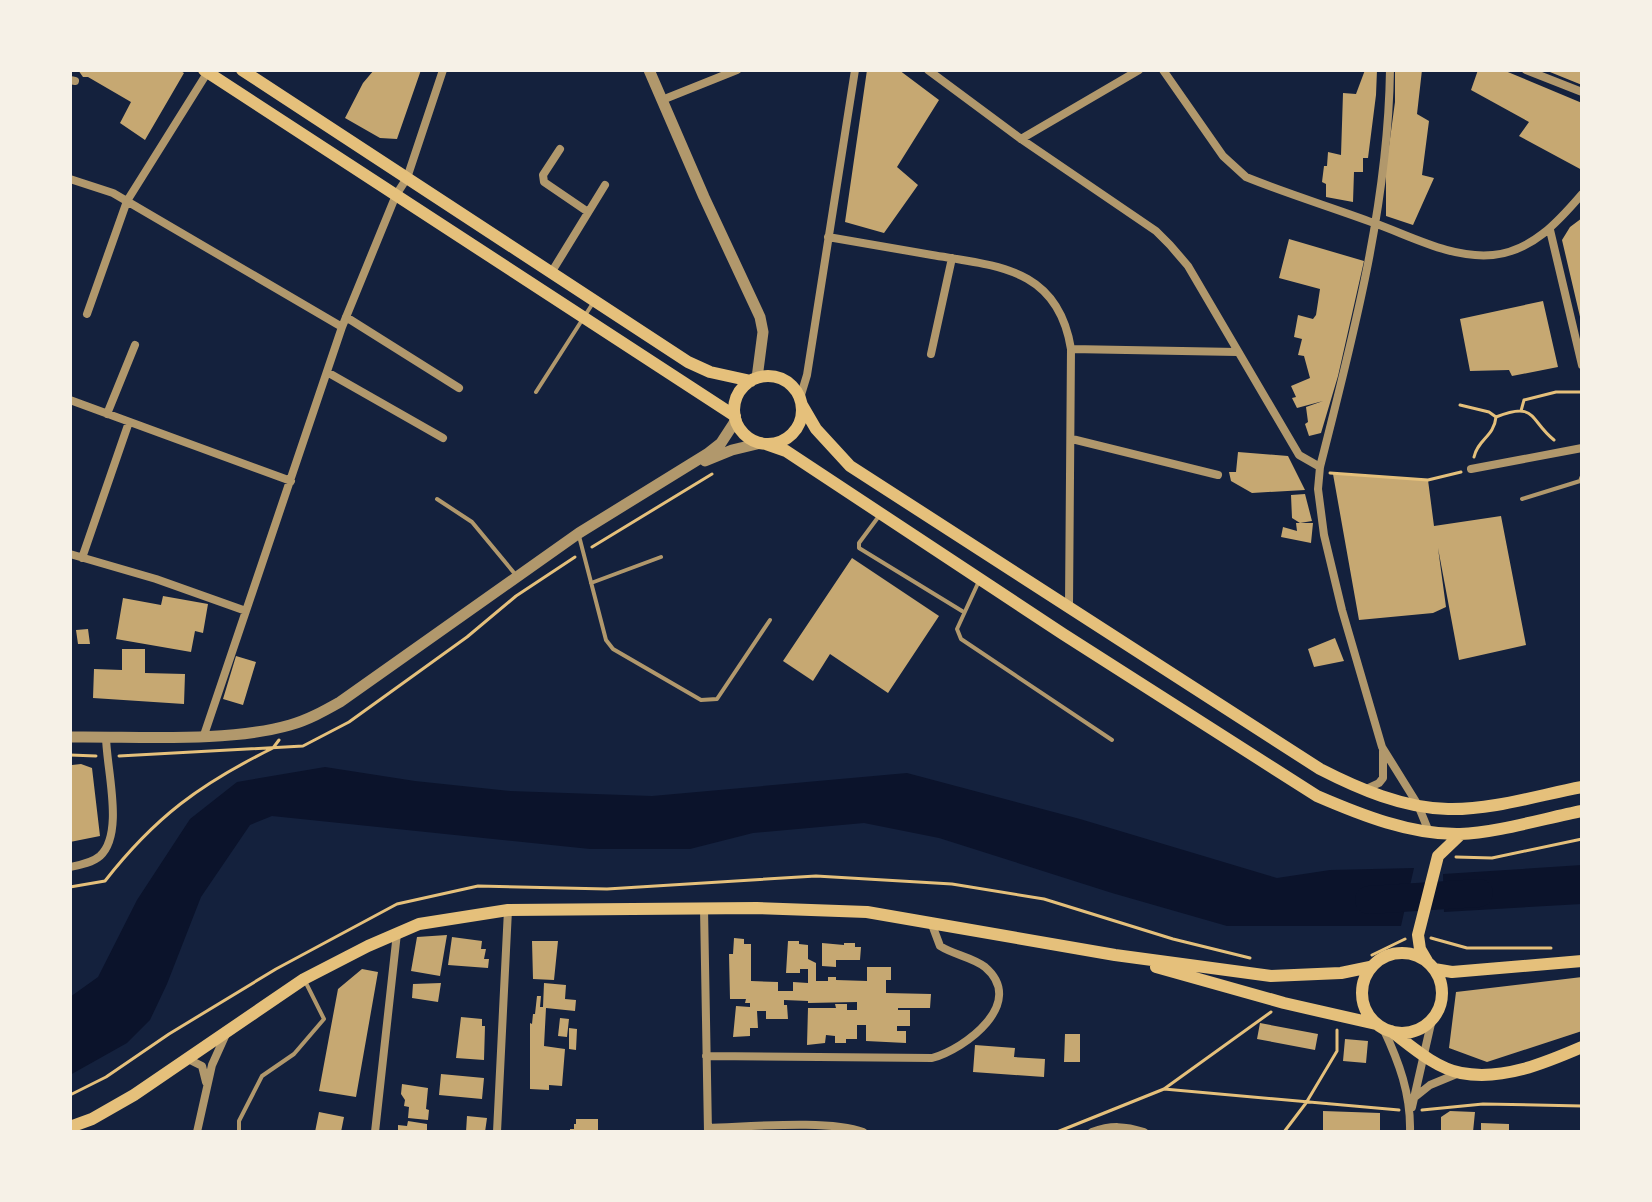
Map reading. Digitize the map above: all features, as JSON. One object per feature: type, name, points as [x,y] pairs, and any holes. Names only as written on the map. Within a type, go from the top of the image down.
[{"type":"main road","points":[[242,70],[688,362],[710,372],[754,380],[779,378],[792,385],[816,429],[850,466],[1320,769],[1363,791],[1448,809],[1477,807],[1582,787]]},
{"type":"main road","points":[[207,71],[736,418],[746,435],[786,451],[1306,789],[1354,812],[1429,832],[1461,834],[1582,811]]},
{"type":"main road","points":[[736,418],[737,396],[754,380]]},
{"type":"main road","points":[[764,443],[776,443],[793,433],[799,425],[801,401]]},
{"type":"main road","points":[[1429,832],[1438,856]]},
{"type":"main road","points":[[1115,955],[1284,1003],[1408,1032],[1432,1019],[1441,1000],[1439,979],[1420,949],[1418,935],[1438,856],[1461,834]]},
{"type":"main road","points":[[70,1127],[92,1119],[188,1059],[304,979],[397,932],[419,924],[508,910],[704,908],[867,912],[1115,955],[1271,976],[1341,973],[1388,955],[1418,935]]},
{"type":"main road","points":[[1388,955],[1408,953],[1452,972],[1582,961]]},
{"type":"main road","points":[[1370,962],[1363,981],[1362,997],[1366,1012],[1422,1055],[1459,1073],[1523,1070],[1582,1047]]},
{"type":"street","points":[[204,735],[342,327],[396,195],[407,178],[443,70]]},
{"type":"street","points":[[649,70],[760,317],[763,332],[754,380]]},
{"type":"street","points":[[662,100],[737,70]]},
{"type":"street","points":[[801,401],[855,70]]},
{"type":"street","points":[[928,70],[1021,139],[1156,231],[1188,266],[1299,455],[1320,467]]},
{"type":"street","points":[[1021,139],[1139,70]]},
{"type":"street","points":[[1163,70],[1223,156],[1246,177],[1421,242],[1471,254],[1494,255],[1529,244],[1550,230],[1578,203],[1582,194]]},
{"type":"street","points":[[1363,791],[1383,778],[1382,747],[1342,610],[1324,535],[1318,489],[1320,467],[1352,339],[1375,223],[1390,70]]},
{"type":"street","points":[[1526,70],[1582,92]]},
{"type":"street","points":[[87,314],[127,201],[207,71]]},
{"type":"street","points":[[560,149],[543,175],[544,182],[588,212]]},
{"type":"street","points":[[70,179],[113,193],[342,327]]},
{"type":"street","points":[[551,273],[605,185]]},
{"type":"street","points":[[1550,230],[1578,329],[1582,365]]},
{"type":"street","points":[[828,237],[1005,268],[1039,286],[1054,301],[1068,332],[1071,349],[1069,605]]},
{"type":"street","points":[[931,354],[952,258]]},
{"type":"street","points":[[346,317],[459,388]]},
{"type":"street","points":[[107,414],[135,345]]},
{"type":"street","points":[[1071,349],[1237,352]]},
{"type":"street","points":[[327,372],[443,438]]},
{"type":"street","points":[[70,400],[291,481]]},
{"type":"street","points":[[70,737],[254,732],[292,725],[315,716],[340,702],[579,533],[686,468],[721,443],[736,418]]},
{"type":"street","points":[[82,558],[129,422]]},
{"type":"street","points":[[1072,439],[1218,475]]},
{"type":"street","points":[[686,468],[732,450],[764,443]]},
{"type":"street","points":[[1471,469],[1581,450]]},
{"type":"street","points":[[70,554],[156,579],[246,611]]},
{"type":"street","points":[[70,867],[88,863],[100,856],[110,843],[113,816],[106,736]]},
{"type":"street","points":[[1382,747],[1418,805],[1429,832]]},
{"type":"street","points":[[704,908],[708,1130],[815,1126],[863,1132]]},
{"type":"street","points":[[497,1132],[508,910]]},
{"type":"street","points":[[706,1056],[932,1058],[956,1050],[989,1020],[998,1006],[997,983],[980,965],[940,946],[931,921]]},
{"type":"street","points":[[375,1132],[397,932]]},
{"type":"street","points":[[1410,1132],[1411,1111],[1432,1019]]},
{"type":"street","points":[[1383,1028],[1403,1075],[1411,1111]]},
{"type":"street","points":[[197,1132],[214,1057],[226,1034]]},
{"type":"street","points":[[188,1059],[202,1066],[206,1091]]},
{"type":"street","points":[[1414,1097],[1430,1085],[1459,1073]]},
{"type":"street","points":[[1092,1132],[1119,1126],[1144,1132]]},
{"type":"lane","points":[[536,392],[594,301]]},
{"type":"lane","points":[[1522,499],[1580,481],[1582,476]]},
{"type":"lane","points":[[437,499],[472,522],[517,576]]},
{"type":"lane","points":[[880,514],[859,543],[859,548],[963,612]]},
{"type":"lane","points":[[579,533],[606,640],[613,649],[701,700],[717,699],[770,620]]},
{"type":"lane","points":[[591,583],[661,557]]},
{"type":"lane","points":[[980,579],[957,629],[961,639],[1112,740]]},
{"type":"lane","points":[[239,1132],[239,1121],[262,1076],[294,1054],[324,1019],[304,979]]},
{"type":"path","points":[[1521,411],[1524,400],[1556,392],[1582,392]]},
{"type":"path","points":[[1460,405],[1489,412],[1496,417],[1521,411],[1535,415],[1548,436],[1567,451]]},
{"type":"path","points":[[1320,467],[1333,474],[1428,480],[1471,469],[1476,449],[1495,429],[1496,417]]},
{"type":"path","points":[[70,887],[105,881],[135,843],[167,813],[209,782],[273,748],[292,725]]},
{"type":"path","points":[[1455,857],[1492,858],[1582,839]]},
{"type":"path","points":[[70,1095],[106,1077],[169,1034],[276,969],[397,904],[478,886],[607,889],[816,876],[952,884],[1044,899],[1173,939],[1249,958]]},
{"type":"path","points":[[1370,962],[1398,940],[1418,935],[1467,948],[1553,948]]},
{"type":"path","points":[[1057,1132],[1164,1089],[1284,1003]]},
{"type":"path","points":[[1284,1132],[1306,1103],[1337,1051],[1337,1015]]},
{"type":"path","points":[[1164,1089],[1411,1111],[1483,1104],[1582,1106]]},
{"type":"water","points":[[325,767],[510,791],[652,796],[907,773],[1080,819],[1277,878],[1330,870],[1414,868],[1401,926],[1227,926],[939,838],[864,823],[753,833],[690,849],[590,849],[272,816],[250,825],[201,897],[150,1020],[127,1043],[70,1075],[70,997],[98,977],[137,900],[190,819],[237,782]]},
{"type":"water","points":[[1582,865],[1582,904],[1444,912],[1443,874]]},
{"type":"building","points":[[78,70],[179,70],[184,73],[145,140],[120,123],[131,102],[83,77]]},
{"type":"building","points":[[374,70],[421,70],[397,139],[380,138],[345,118],[363,83]]},
{"type":"building","points":[[867,70],[899,70],[939,100],[897,167],[918,185],[884,233],[845,222]]},
{"type":"building","points":[[1365,70],[1377,70],[1368,158],[1363,158],[1363,172],[1354,172],[1353,202],[1326,197],[1326,184],[1322,182],[1328,152],[1341,155],[1343,93],[1356,94]]},
{"type":"building","points":[[1395,70],[1422,70],[1417,114],[1429,121],[1422,175],[1434,178],[1413,225],[1386,216],[1386,168],[1395,102]]},
{"type":"building","points":[[1478,70],[1503,70],[1582,103],[1582,170],[1519,136],[1529,122],[1471,90]]},
{"type":"building","points":[[1545,70],[1582,70],[1582,85]]},
{"type":"building","points":[[1582,218],[1581,321],[1562,240],[1570,227]]},
{"type":"building","points":[[1289,239],[1364,261],[1338,376],[1321,433],[1309,436],[1305,424],[1308,422],[1306,407],[1323,401],[1297,408],[1292,398],[1296,397],[1291,386],[1310,378],[1304,356],[1298,355],[1302,339],[1294,337],[1298,315],[1313,319],[1316,315],[1320,289],[1279,278]]},
{"type":"building","points":[[1543,301],[1558,367],[1512,376],[1509,370],[1470,371],[1460,319]]},
{"type":"building","points":[[1238,452],[1288,456],[1305,490],[1252,493],[1231,481],[1229,472],[1236,472]]},
{"type":"building","points":[[1333,474],[1428,480],[1434,526],[1501,516],[1526,645],[1459,660],[1438,548],[1446,607],[1433,613],[1359,620]]},
{"type":"building","points":[[1305,494],[1312,521],[1300,523],[1292,518],[1291,495]]},
{"type":"building","points":[[1296,523],[1313,523],[1311,543],[1281,537],[1283,527],[1297,531]]},
{"type":"building","points":[[852,558],[939,616],[888,693],[830,654],[813,681],[783,661]]},
{"type":"building","points":[[163,596],[208,604],[203,633],[195,631],[191,652],[116,639],[123,598],[161,605]]},
{"type":"building","points":[[88,629],[90,644],[78,644],[76,630]]},
{"type":"building","points":[[1335,638],[1344,661],[1314,667],[1308,649]]},
{"type":"building","points":[[122,649],[145,649],[145,673],[185,674],[184,704],[93,698],[94,669],[122,670]]},
{"type":"building","points":[[236,656],[256,662],[243,705],[223,699]]},
{"type":"building","points":[[72,765],[92,768],[100,836],[70,842],[70,771]]},
{"type":"building","points":[[447,935],[440,976],[411,971],[417,937]]},
{"type":"building","points":[[452,937],[482,941],[481,949],[486,949],[484,959],[489,959],[488,968],[448,965]]},
{"type":"building","points":[[734,938],[751,944],[751,981],[778,982],[778,991],[793,991],[793,982],[808,983],[808,969],[800,969],[800,973],[786,973],[788,941],[799,941],[799,944],[808,945],[808,959],[816,963],[816,981],[836,977],[836,980],[867,981],[867,967],[891,967],[891,980],[886,980],[886,993],[931,994],[930,1008],[898,1008],[910,1010],[910,1026],[897,1026],[897,1031],[906,1031],[906,1043],[866,1041],[866,1025],[857,1025],[857,1039],[835,1043],[835,1036],[826,1035],[825,1043],[807,1045],[808,1008],[836,1008],[835,1004],[847,1004],[847,1010],[857,1010],[857,1002],[784,1000],[788,1019],[766,1019],[766,1011],[757,1011],[758,1028],[750,1028],[750,1036],[733,1037],[736,1006],[750,1007],[750,1003],[745,1003],[746,999],[730,999],[729,954],[733,954]]},
{"type":"building","points":[[532,941],[558,941],[554,980],[533,979]]},
{"type":"building","points":[[822,943],[855,943],[855,947],[861,947],[860,960],[836,960],[836,967],[822,966]]},
{"type":"building","points":[[362,969],[378,972],[356,1097],[319,1091],[338,989]]},
{"type":"building","points":[[1582,977],[1582,1031],[1487,1062],[1449,1048],[1456,992]]},
{"type":"building","points":[[441,983],[438,1002],[412,998],[413,984]]},
{"type":"building","points":[[544,983],[566,985],[565,999],[576,1000],[575,1011],[546,1008],[544,1046],[565,1049],[562,1086],[549,1085],[549,1090],[530,1089],[530,1023],[535,1014],[537,996],[541,996],[540,1007],[543,1007]]},
{"type":"building","points":[[461,1017],[482,1019],[482,1026],[485,1026],[484,1060],[456,1058]]},
{"type":"building","points":[[560,1018],[569,1019],[567,1037],[558,1036]]},
{"type":"building","points":[[1260,1023],[1318,1034],[1315,1050],[1257,1039]]},
{"type":"building","points":[[569,1028],[577,1029],[576,1050],[569,1049]]},
{"type":"building","points":[[1065,1034],[1080,1034],[1080,1062],[1064,1062]]},
{"type":"building","points":[[1345,1039],[1368,1041],[1366,1063],[1343,1061]]},
{"type":"building","points":[[975,1045],[1015,1048],[1014,1057],[1045,1059],[1044,1077],[973,1072]]},
{"type":"building","points":[[441,1074],[484,1078],[482,1099],[439,1095]]},
{"type":"building","points":[[402,1084],[428,1088],[428,1120],[408,1118],[409,1107],[404,1106]]},
{"type":"building","points":[[1323,1111],[1380,1113],[1380,1132],[1323,1130]]},
{"type":"building","points":[[1450,1111],[1475,1112],[1473,1132],[1441,1132],[1441,1117]]},
{"type":"building","points":[[319,1112],[344,1117],[341,1132],[315,1132]]},
{"type":"building","points":[[467,1116],[487,1118],[485,1132],[466,1132]]},
{"type":"building","points":[[576,1119],[598,1119],[598,1132],[570,1132]]},
{"type":"building","points":[[408,1121],[427,1124],[427,1132],[398,1132],[398,1125],[407,1126]]},
{"type":"building","points":[[1481,1123],[1509,1124],[1509,1132],[1481,1132]]},
{"type":"waterway","points":[[1369,900],[1479,893]]}]
